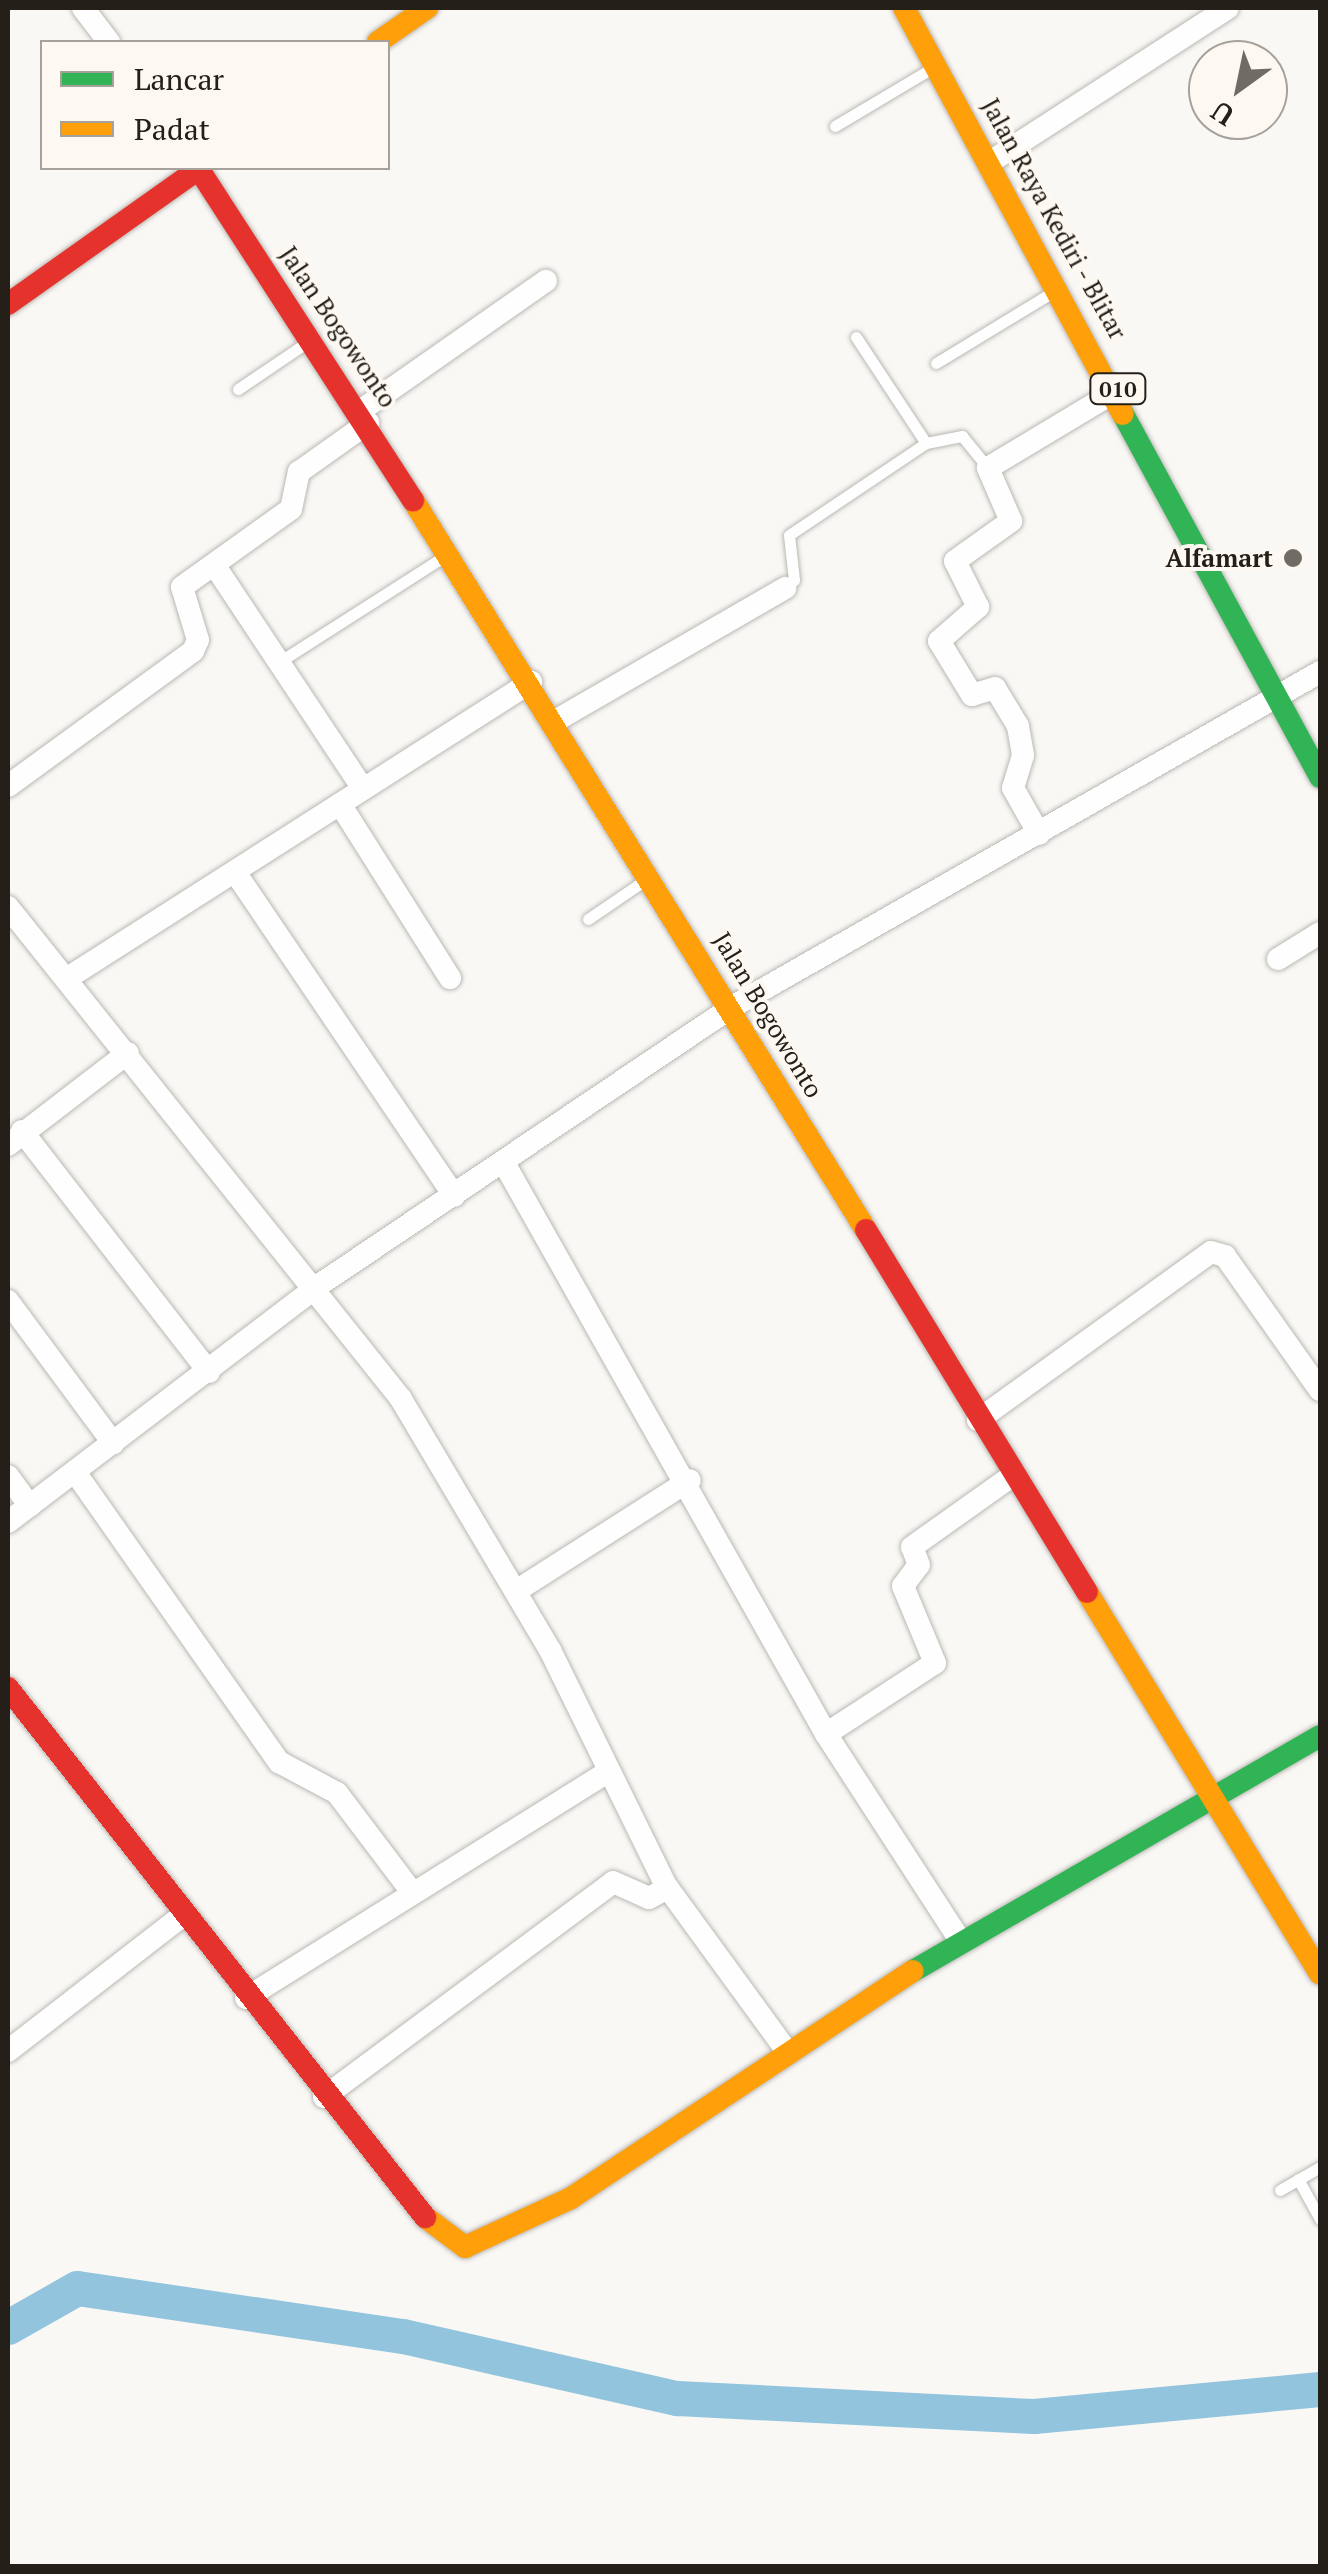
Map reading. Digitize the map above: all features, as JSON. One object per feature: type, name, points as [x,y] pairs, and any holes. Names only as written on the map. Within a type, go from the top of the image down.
[{"type":"street","points":[[84,8],[107,40]]},
{"type":"street","points":[[381,40],[428,8]]},
{"type":"street","name":"Jalan Raya Kediri - Blitar","points":[[904,8],[1118,390],[1276,700],[1317,763]]},
{"type":"street","points":[[990,162],[1228,8]]},
{"type":"street","points":[[8,304],[196,170]]},
{"type":"street","name":"Jalan Bogowonto","points":[[200,170],[364,417],[531,682],[732,1007],[1012,1476],[1320,1973]]},
{"type":"street","points":[[8,786],[193,651],[198,640],[182,587],[291,509],[298,472],[364,417],[546,281]]},
{"type":"street","points":[[1039,834],[1013,788],[1024,754],[1018,726],[996,688],[972,695],[939,641],[978,607],[954,561],[1012,521],[988,468],[1118,390]]},
{"type":"street","points":[[215,566],[362,787]]},
{"type":"street","points":[[555,721],[785,588]]},
{"type":"street","points":[[8,1522],[316,1287],[732,1007],[878,916],[1039,834],[1320,672]]},
{"type":"street","points":[[66,979],[531,682]]},
{"type":"street","points":[[340,804],[450,978]]},
{"type":"street","points":[[235,872],[454,1196]]},
{"type":"street","points":[[8,907],[316,1287],[401,1399],[516,1591],[668,1888],[786,2051]]},
{"type":"street","points":[[1278,959],[1320,933]]},
{"type":"street","points":[[128,1053],[15,1138],[209,1372]]},
{"type":"street","points":[[504,1163],[690,1480],[826,1734],[960,1940]]},
{"type":"street","points":[[978,1420],[1211,1252],[1224,1256],[1320,1390]]},
{"type":"street","points":[[8,1301],[113,1443]]},
{"type":"street","points":[[75,1472],[279,1762],[337,1793],[412,1892]]},
{"type":"street","points":[[8,1476],[30,1506]]},
{"type":"street","points":[[826,1734],[935,1663],[903,1586],[919,1565],[912,1546],[1012,1476]]},
{"type":"street","points":[[516,1591],[690,1480]]},
{"type":"street","points":[[8,1688],[181,1917],[324,2097],[442,2238],[464,2247],[570,2198],[786,2051],[960,1940],[1320,1736]]},
{"type":"street","points":[[246,1998],[607,1772]]},
{"type":"street","points":[[324,2097],[613,1882],[649,1898],[668,1888]]},
{"type":"street","points":[[8,2051],[181,1917]]},
{"type":"lane","points":[[835,126],[936,66]]},
{"type":"lane","points":[[936,364],[1061,287]]},
{"type":"lane","points":[[856,337],[926,443]]},
{"type":"lane","points":[[238,389],[312,339]]},
{"type":"lane","points":[[785,588],[794,580],[790,535],[926,443],[962,436],[988,468]]},
{"type":"lane","points":[[279,662],[450,553]]},
{"type":"lane","points":[[588,919],[651,876]]},
{"type":"lane","points":[[1280,2190],[1320,2167]]},
{"type":"lane","points":[[1298,2180],[1320,2219]]},
{"type":"waterway","points":[[8,2327],[77,2288],[403,2336],[677,2398],[1034,2416],[1320,2389]]},
{"type":"traffic: fast","points":[[1123,414],[1320,777]]},
{"type":"traffic: fast","points":[[913,1971],[1320,1736]]},
{"type":"traffic: slow","points":[[381,40],[427,8]]},
{"type":"traffic: slow","points":[[904,8],[1123,414]]},
{"type":"traffic: slow","points":[[413,500],[866,1230]]},
{"type":"traffic: slow","points":[[1087,1592],[1320,1973]]},
{"type":"traffic: slow","points":[[425,2217],[465,2247],[571,2198],[913,1971]]},
{"type":"traffic: jam","points":[[8,304],[197,170]]},
{"type":"traffic: jam","points":[[199,170],[413,500]]},
{"type":"traffic: jam","points":[[866,1230],[1087,1592]]},
{"type":"traffic: jam","points":[[8,1688],[425,2217]]},
{"type":"place","name":"Alfamart","points":[[1293,558]]}]
